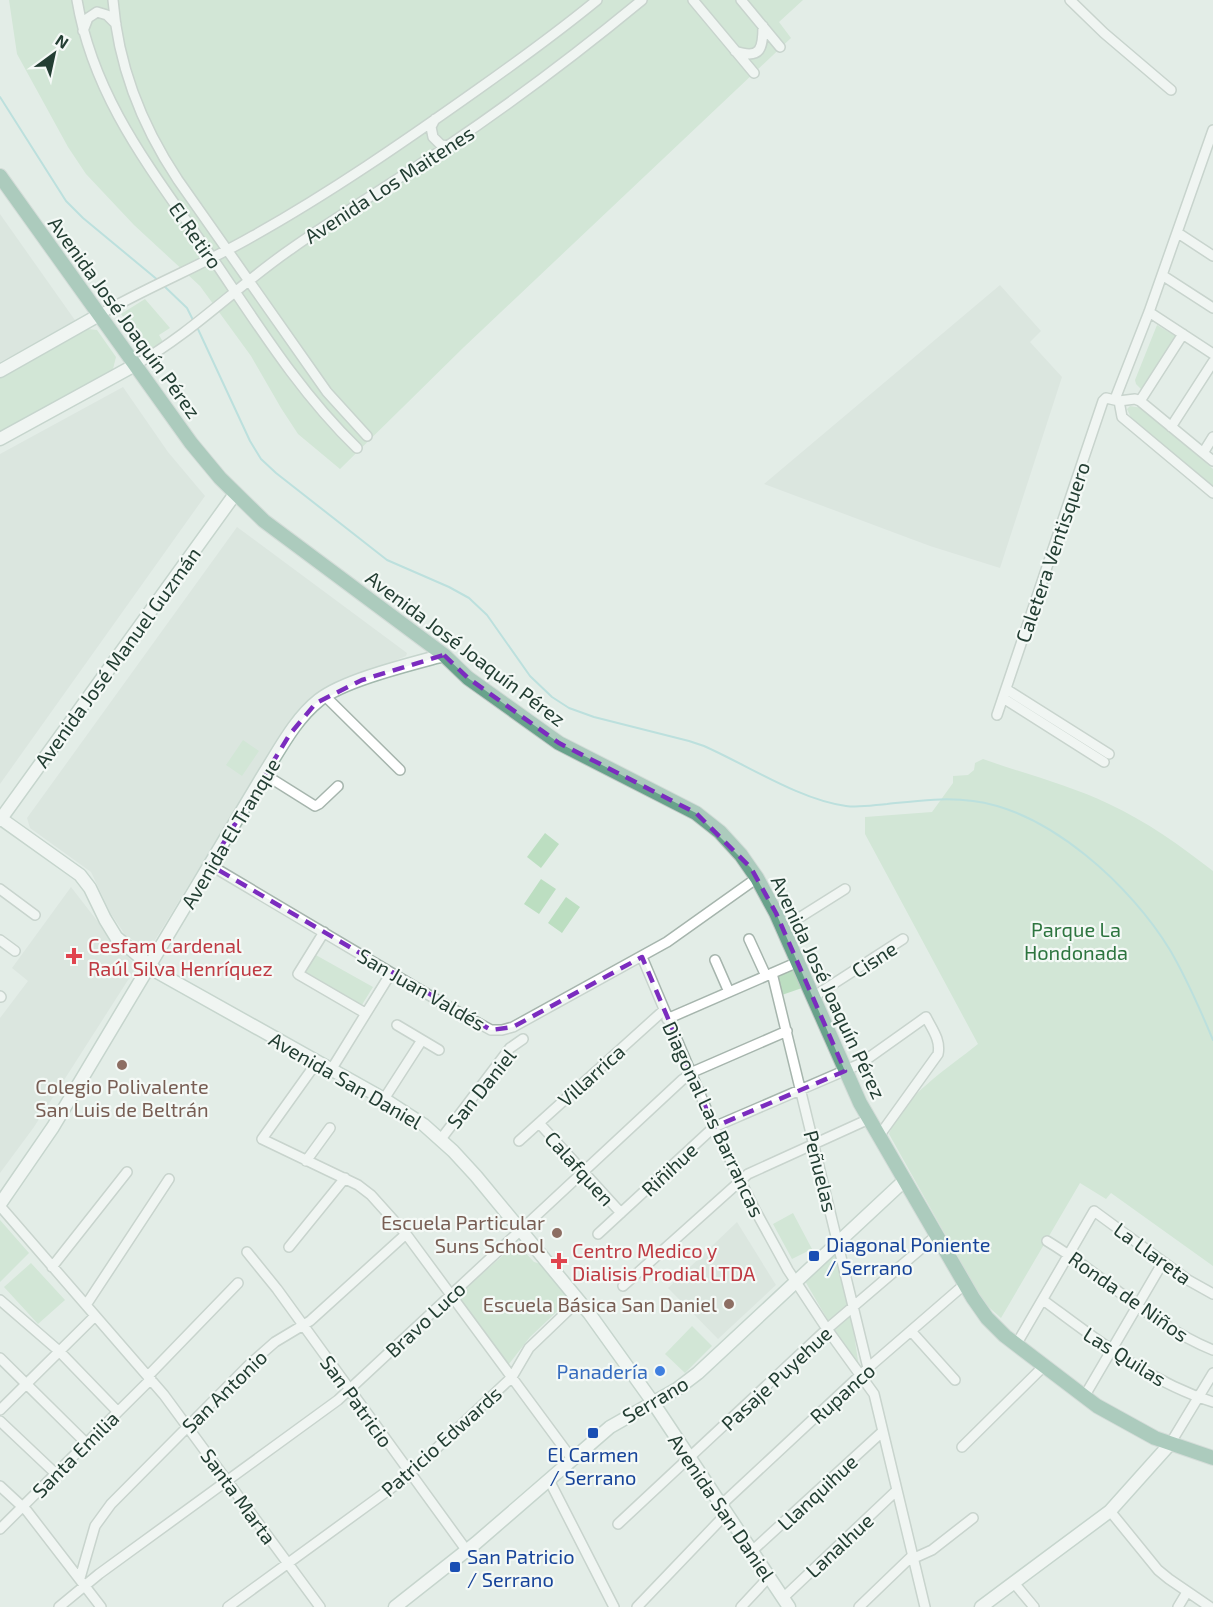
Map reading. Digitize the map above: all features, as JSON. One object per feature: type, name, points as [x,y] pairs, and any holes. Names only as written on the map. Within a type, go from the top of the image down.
[{"type":"main road","name":"Avenida José Joaquín Pérez","points":[[0,176],[201,456],[235,494],[264,520],[444,655],[468,678],[559,743],[696,813],[732,844],[757,878],[783,928],[869,1119],[987,1318],[1016,1345],[1084,1397],[1123,1422],[1170,1444],[1213,1458]]},
{"type":"street","name":"El Retiro","points":[[77,0],[83,31],[94,66],[118,118],[139,152],[313,402],[357,448]]},
{"type":"street","name":"El Retiro","points":[[113,0],[116,24],[130,84],[148,131],[167,164],[327,392],[367,436]]},
{"type":"street","name":"Avenida Los Maitenes","points":[[99,315],[227,251],[286,216],[435,119],[537,47],[597,0]]},
{"type":"street","name":"Avenida Los Maitenes","points":[[135,365],[178,338],[300,242],[448,146],[566,62],[642,0]]},
{"type":"street","points":[[693,0],[754,73]]},
{"type":"street","points":[[741,0],[780,47]]},
{"type":"street","points":[[1070,0],[1104,33],[1171,90]]},
{"type":"street","points":[[83,31],[88,18],[97,12],[107,15],[116,24]]},
{"type":"street","points":[[735,51],[750,54],[759,51],[763,43],[763,26]]},
{"type":"street","points":[[435,119],[431,127],[433,137],[441,144],[448,146]]},
{"type":"street","name":"Caletera Ventisquero","points":[[997,715],[1103,400],[1106,398],[1117,400],[1211,143],[1213,130]]},
{"type":"street","points":[[1178,233],[1213,256]]},
{"type":"street","points":[[1162,275],[1213,308]]},
{"type":"street","points":[[1149,312],[1213,354]]},
{"type":"street","points":[[0,371],[99,315]]},
{"type":"street","points":[[1140,401],[1182,334]]},
{"type":"street","points":[[1172,427],[1213,362]]},
{"type":"street","points":[[0,439],[135,365]]},
{"type":"street","points":[[1213,461],[1140,401],[1117,400],[1122,417],[1213,494]]},
{"type":"street","points":[[341,432],[348,432],[354,423]]},
{"type":"street","points":[[1203,453],[1213,437]]},
{"type":"street","name":"Avenida José Manuel Guzmán","points":[[0,819],[235,494]]},
{"type":"street","name":"Avenida El Tranque","points":[[0,1205],[53,1127],[264,774],[298,723],[312,706],[325,696],[362,680],[444,655]]},
{"type":"street","points":[[1005,694],[1102,755]]},
{"type":"street","points":[[325,696],[400,770]]},
{"type":"street","points":[[264,774],[312,806],[319,804],[338,786]]},
{"type":"street","name":"Avenida San Daniel","points":[[0,819],[80,875],[90,888],[116,937],[149,966],[179,986],[384,1098],[415,1118],[441,1139],[469,1168],[578,1301],[652,1401],[786,1603]]},
{"type":"street","name":"San Juan Valdés","points":[[210,866],[491,1030],[513,1027],[642,957],[681,933],[757,878]]},
{"type":"street","points":[[0,889],[35,915]]},
{"type":"street","points":[[783,928],[845,889]]},
{"type":"street","points":[[324,932],[298,974],[365,1013]]},
{"type":"street","name":"Peñuelas","points":[[749,939],[769,974],[787,1031],[868,1368]]},
{"type":"street","name":"Cisne","points":[[813,998],[903,939]]},
{"type":"street","points":[[0,940],[15,951]]},
{"type":"street","name":"Diagonal Las Barrancas","points":[[642,957],[739,1180],[796,1282],[874,1394],[925,1607]]},
{"type":"street","points":[[715,960],[729,992]]},
{"type":"street","name":"Villarrica","points":[[519,1141],[665,1014],[729,992],[798,962]]},
{"type":"street","points":[[332,1070],[391,973]]},
{"type":"street","name":"Riñihue","points":[[598,1234],[714,1127],[860,1064],[926,1017],[937,1038],[938,1054],[879,1136]]},
{"type":"street","points":[[397,1025],[439,1050]]},
{"type":"street","name":"Bravo Luco","points":[[59,1607],[82,1582],[228,1480],[349,1390],[680,1082],[692,1074],[787,1031]]},
{"type":"street","name":"San Daniel","points":[[441,1139],[510,1048],[523,1039]]},
{"type":"street","points":[[384,1098],[422,1040]]},
{"type":"street","points":[[317,1062],[262,1139],[345,1178],[371,1195],[406,1234],[572,1460]]},
{"type":"street","points":[[623,1286],[739,1180],[751,1172],[869,1119]]},
{"type":"street","name":"Calafquen","points":[[539,1123],[621,1213]]},
{"type":"street","points":[[306,1161],[330,1128]]},
{"type":"street","points":[[52,1267],[127,1172]]},
{"type":"street","points":[[289,1247],[345,1178]]},
{"type":"street","points":[[86,1305],[169,1179]]},
{"type":"street","name":"Serrano","points":[[395,1607],[467,1551],[610,1427],[652,1401],[677,1389],[698,1373],[905,1180]]},
{"type":"street","name":"Santa Marta","points":[[0,1205],[188,1426],[320,1607]]},
{"type":"street","name":"La Llareta","points":[[1070,1254],[1094,1211],[1188,1280],[1213,1294]]},
{"type":"street","name":"San Antonio","points":[[82,1582],[92,1533],[104,1511],[264,1352],[282,1337],[303,1326],[406,1234]]},
{"type":"street","name":"Pasaje Puyehue","points":[[618,1524],[827,1329],[937,1235]]},
{"type":"street","name":"Ronda de Niños","points":[[1047,1241],[1070,1254],[1138,1306],[1190,1339],[1213,1350]]},
{"type":"street","name":"San Patricio","points":[[247,1252],[467,1551]]},
{"type":"street","points":[[1016,1345],[1070,1254]]},
{"type":"street","points":[[1084,1397],[1163,1262]]},
{"type":"street","name":"Santa Emilia","points":[[0,1529],[118,1412],[238,1283]]},
{"type":"street","name":"Rupanco","points":[[637,1607],[724,1509],[860,1375],[965,1284]]},
{"type":"street","name":"Las Quilas","points":[[1043,1299],[1112,1351],[1150,1376],[1213,1402]]},
{"type":"street","points":[[0,1300],[59,1351],[118,1412]]},
{"type":"street","name":"Patricio Edwards","points":[[228,1607],[405,1478],[512,1377],[529,1348],[578,1301]]},
{"type":"street","points":[[0,1410],[95,1316]]},
{"type":"street","points":[[912,1331],[956,1380]]},
{"type":"street","points":[[0,1358],[86,1443]]},
{"type":"street","points":[[962,1447],[1044,1366]]},
{"type":"street","points":[[981,1607],[1110,1511],[1170,1444],[1213,1373]]},
{"type":"street","points":[[0,1420],[55,1473]]},
{"type":"street","name":"Llanquihue","points":[[752,1551],[882,1432]]},
{"type":"street","points":[[549,1480],[614,1607]]},
{"type":"street","points":[[0,1486],[23,1506],[101,1607]]},
{"type":"street","name":"Lanalhue","points":[[786,1603],[896,1491]]},
{"type":"street","points":[[1110,1511],[1158,1570],[1210,1607]]},
{"type":"street","points":[[859,1607],[912,1557],[932,1550],[973,1518]]},
{"type":"street","points":[[741,1607],[769,1578]]},
{"type":"street","points":[[1014,1583],[1034,1607]]},
{"type":"street","points":[[1178,1607],[1187,1592]]},
{"type":"highlighted area","points":[[444,655],[468,678],[559,743],[696,813],[751,868],[776,913],[845,1071],[714,1127],[642,957],[513,1027],[491,1030],[210,865],[290,734],[316,703],[362,680]]},
{"type":"shaded area","points":[[0,214],[77,323],[0,362]]},
{"type":"shaded area","points":[[1000,285],[1041,331],[1030,342],[1062,377],[1000,568],[930,546],[764,484]]},
{"type":"shaded area","points":[[123,387],[168,452],[205,496],[0,784],[0,454]]},
{"type":"shaded area","points":[[237,527],[407,653],[406,656],[315,695],[290,725],[247,790],[149,950],[126,936],[111,914],[91,872],[30,828],[27,818]]},
{"type":"shaded area","points":[[71,887],[116,945],[137,966],[34,1127],[0,1173],[0,1018],[28,981],[12,968]]},
{"type":"shaded area","points":[[737,1222],[776,1285],[718,1339],[668,1288]]},
{"type":"green space","points":[[9,0],[803,0],[779,22],[791,38],[464,347],[340,469],[298,434],[251,356],[200,286],[134,225],[86,174],[68,147],[17,54]]},
{"type":"green space","points":[[145,299],[170,328],[159,335],[163,342],[148,351],[121,314]]},
{"type":"green space","points":[[1157,325],[1177,337],[1142,390],[1135,380]]},
{"type":"green space","points":[[87,329],[97,330],[116,357],[113,369],[107,375],[0,434],[0,377]]},
{"type":"green space","points":[[1130,406],[1142,408],[1213,469],[1213,487],[1132,420],[1127,409]]},
{"type":"green space","points":[[243,740],[259,751],[242,776],[226,765]]},
{"type":"green space","name":"Parque La Hondonada","points":[[983,759],[1063,785],[1109,804],[1163,834],[1213,871],[1213,1266],[1111,1193],[1106,1199],[1080,1183],[1001,1318],[983,1302],[889,1134],[896,1120],[915,1095],[978,1044],[865,834],[865,817],[932,812],[953,783],[953,776],[968,775],[974,770],[975,763]]},
{"type":"green space","points":[[545,833],[559,844],[541,868],[527,857]]},
{"type":"green space","points":[[541,879],[556,889],[539,914],[524,904]]},
{"type":"green space","points":[[566,897],[580,907],[562,933],[548,923]]},
{"type":"green space","points":[[314,954],[373,987],[360,1008],[302,973]]},
{"type":"green space","points":[[792,967],[802,988],[779,996],[775,976]]},
{"type":"green space","points":[[793,1213],[812,1249],[792,1259],[773,1224]]},
{"type":"green space","points":[[0,1220],[29,1253],[0,1282]]},
{"type":"green space","points":[[520,1241],[526,1245],[523,1250],[534,1262],[541,1264],[566,1294],[566,1303],[530,1337],[509,1364],[506,1364],[456,1296]]},
{"type":"green space","points":[[835,1252],[848,1305],[829,1322],[805,1281]]},
{"type":"green space","points":[[31,1263],[65,1300],[38,1324],[4,1287]]},
{"type":"green space","points":[[851,1313],[859,1368],[833,1328]]},
{"type":"green space","points":[[692,1326],[712,1346],[685,1373],[665,1354]]},
{"type":"waterway","points":[[0,97],[66,201],[83,218],[159,281]]},
{"type":"waterway","points":[[163,285],[187,308],[194,322]]},
{"type":"waterway","points":[[197,327],[250,441],[261,459],[387,560],[469,598],[487,615],[530,676],[552,697],[569,708],[594,717],[704,746],[792,789],[828,802],[856,807],[951,799],[973,801],[1002,808],[1031,820],[1086,855],[1134,901],[1170,950],[1188,983],[1213,1040]]},
{"type":"place","name":"Cesfam Cardenal Raúl Silva Henríquez","points":[[74,956]]},
{"type":"place","name":"Colegio Polivalente San Luis de Beltrán","points":[[122,1065]]},
{"type":"place","name":"Escuela Particular Suns School","points":[[557,1233]]},
{"type":"place","name":"Diagonal Poniente / Serrano","points":[[814,1256]]},
{"type":"place","name":"Centro Medico y Dialisis Prodial LTDA","points":[[559,1261]]},
{"type":"place","name":"Escuela Básica San Daniel","points":[[729,1304]]},
{"type":"place","name":"Panadería","points":[[660,1371]]},
{"type":"place","name":"El Carmen / Serrano","points":[[593,1433]]},
{"type":"place","name":"San Patricio / Serrano","points":[[455,1567]]}]
